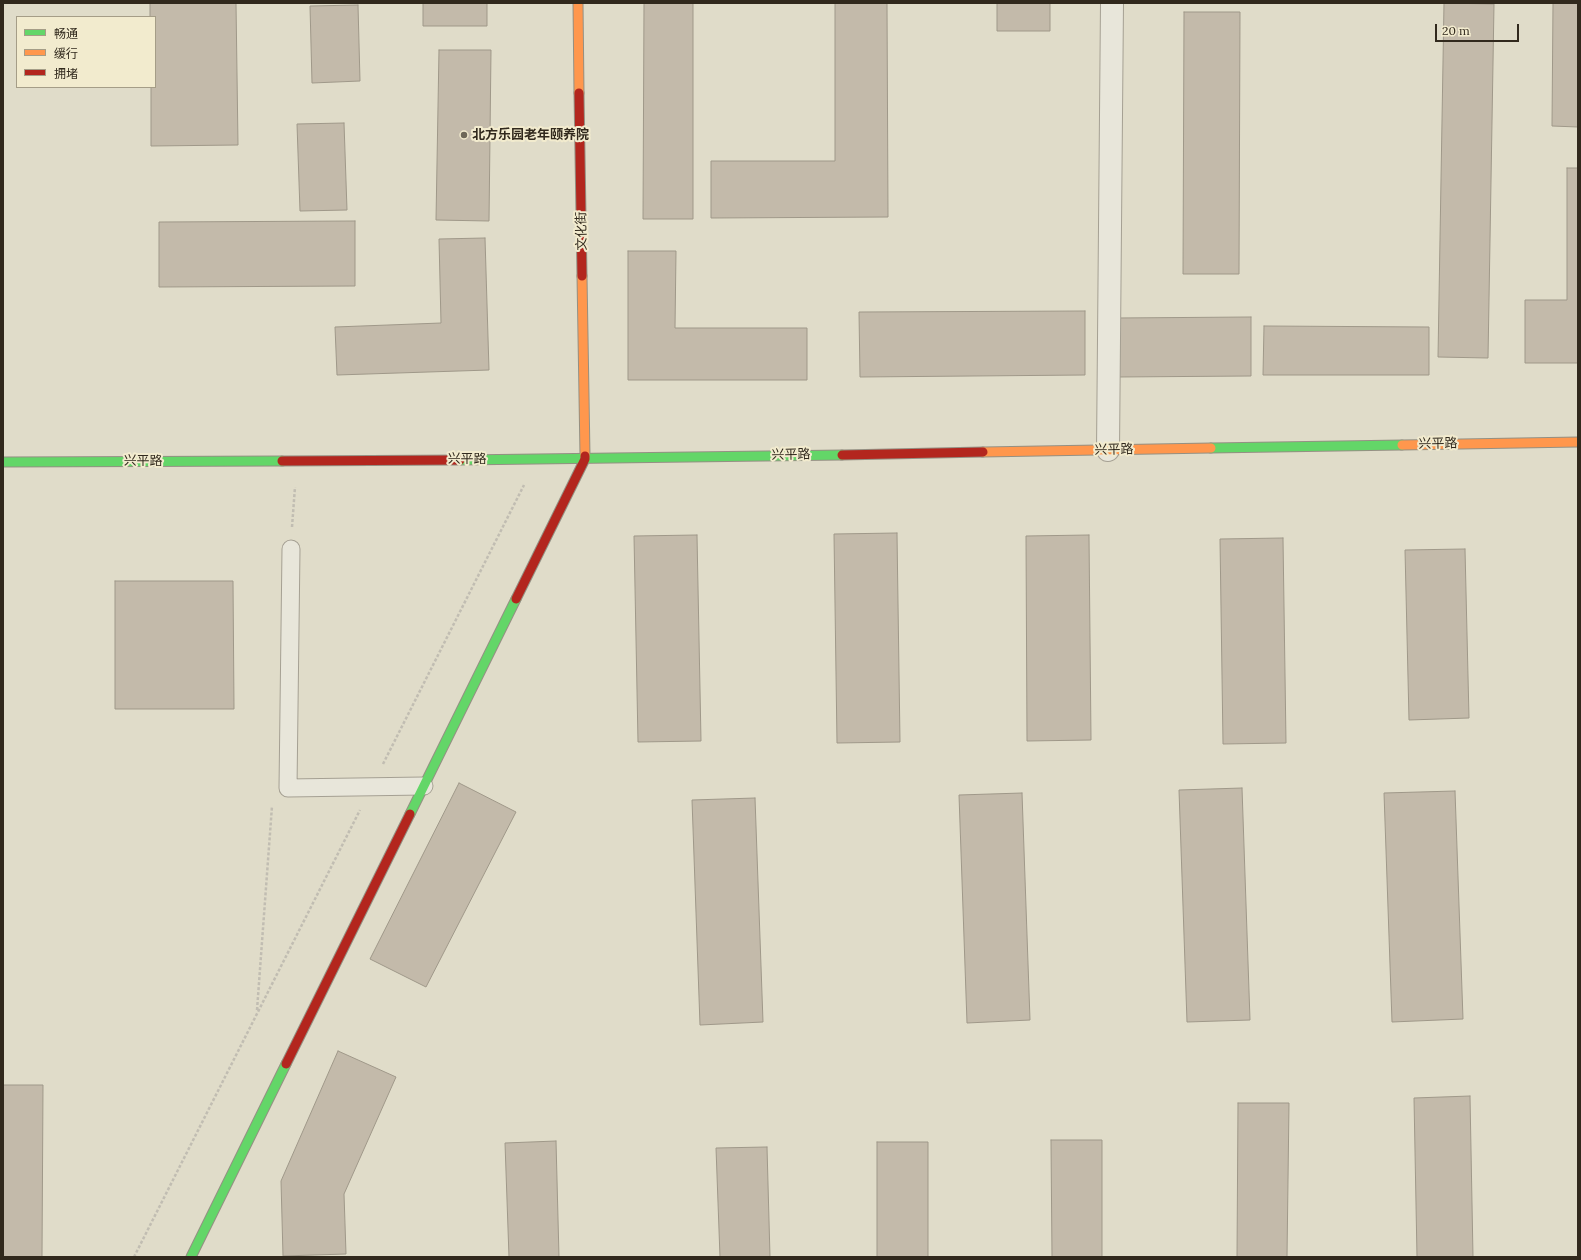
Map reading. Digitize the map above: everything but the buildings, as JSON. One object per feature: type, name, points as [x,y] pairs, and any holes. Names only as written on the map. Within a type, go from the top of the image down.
[{"type":"street","name":"文化街","points":[[578,3],[585,459]]},
{"type":"street","points":[[1108,450],[1112,3]]},
{"type":"street","name":"兴平路","points":[[3,462],[585,459],[1578,442]]},
{"type":"street","points":[[191,1257],[585,459]]},
{"type":"lane","points":[[291,549],[288,788],[424,786]]},
{"type":"path","points":[[382,764],[536,459]]},
{"type":"path","points":[[134,1257],[361,807]]},
{"type":"traffic: fast","points":[[1211,448],[1402,445]]},
{"type":"traffic: fast","points":[[460,460],[842,455]]},
{"type":"traffic: fast","points":[[3,462],[282,461]]},
{"type":"traffic: fast","points":[[410,814],[516,599]]},
{"type":"traffic: fast","points":[[191,1257],[286,1064]]},
{"type":"traffic: slow","points":[[578,3],[579,93]]},
{"type":"traffic: slow","points":[[582,276],[585,456]]},
{"type":"traffic: slow","points":[[1402,445],[1578,442]]},
{"type":"traffic: slow","points":[[983,452],[1211,448]]},
{"type":"traffic: jam","points":[[579,93],[582,276]]},
{"type":"traffic: jam","points":[[842,455],[983,452]]},
{"type":"traffic: jam","points":[[516,599],[585,459],[585,456]]},
{"type":"traffic: jam","points":[[282,461],[460,460]]},
{"type":"traffic: jam","points":[[286,1064],[410,814]]},
{"type":"place","name":"北方乐园老年颐养院","points":[[464,135]]}]
